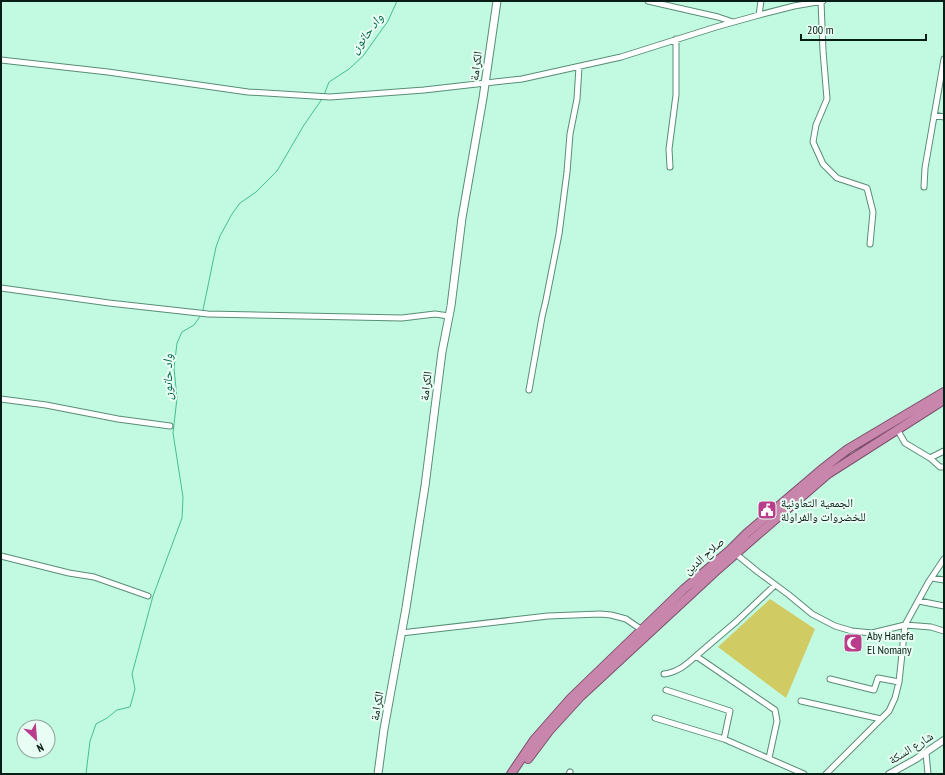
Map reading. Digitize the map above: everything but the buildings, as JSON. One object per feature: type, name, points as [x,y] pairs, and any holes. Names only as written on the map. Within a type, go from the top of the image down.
[{"type":"highway","name":"صلاح الدين","points":[[511,774],[534,740],[571,698],[684,589],[730,550],[747,533],[848,449],[944,392]]},
{"type":"highway","name":"صلاح الدين","points":[[517,774],[549,731],[581,696],[736,554],[828,474],[944,400]]},
{"type":"main road","name":"الكرامة","points":[[378,774],[384,729],[425,486],[442,352],[449,316],[462,218],[485,84],[497,1]]},
{"type":"street","points":[[648,1],[711,15],[733,22]]},
{"type":"street","points":[[759,15],[761,1]]},
{"type":"street","points":[[1,60],[108,72],[248,92],[327,97],[485,84],[522,79],[621,57],[733,22],[822,1],[822,51],[827,99],[816,125],[813,142],[823,164],[837,178],[868,188],[873,212],[870,244]]},
{"type":"street","points":[[670,167],[670,149],[676,95],[676,39]]},
{"type":"street","points":[[924,187],[925,168],[934,115],[942,88],[944,59]]},
{"type":"street","points":[[529,390],[559,234],[570,134],[577,99],[579,67]]},
{"type":"street","points":[[934,115],[944,117]]},
{"type":"street","points":[[1,288],[109,303],[199,313],[402,318],[435,314],[449,316]]},
{"type":"street","points":[[1,399],[46,405],[118,419],[170,426]]},
{"type":"street","points":[[897,429],[905,443],[940,466],[944,467]]},
{"type":"street","points":[[930,458],[944,451]]},
{"type":"street","points":[[736,554],[812,614],[835,626],[852,631],[872,633],[905,625],[931,627],[944,631]]},
{"type":"street","points":[[1,556],[69,573],[94,577],[148,596]]},
{"type":"street","points":[[826,774],[889,711],[895,698],[899,682],[905,625],[944,559]]},
{"type":"street","points":[[932,578],[944,580]]},
{"type":"street","points":[[664,674],[673,673],[684,666],[775,585]]},
{"type":"street","points":[[918,601],[944,606]]},
{"type":"street","points":[[401,633],[548,616],[600,614],[626,619],[642,630]]},
{"type":"street","points":[[696,656],[775,710],[777,721],[769,758]]},
{"type":"street","points":[[830,679],[874,690],[878,678],[899,682]]},
{"type":"street","points":[[666,690],[730,710],[724,739]]},
{"type":"street","points":[[801,701],[881,719]]},
{"type":"street","points":[[655,718],[724,739],[804,774]]},
{"type":"street","name":"شارع السكة","points":[[889,774],[926,753],[944,740]]},
{"type":"street","points":[[926,753],[928,774]]},
{"type":"shaded area","points":[[770,599],[815,629],[786,698],[718,647]]},
{"type":"waterway","name":"واد حانون","points":[[324,95],[329,82],[349,69],[363,56],[388,21],[397,1]]},
{"type":"waterway","name":"واد حانون","points":[[203,310],[216,247],[232,214],[240,203],[256,192],[277,171],[304,125],[322,99]]},
{"type":"waterway","name":"واد حانون","points":[[86,774],[90,741],[96,724],[117,710],[130,707],[135,689],[132,674],[153,596],[182,518],[183,497],[173,433],[177,398],[174,368],[177,343],[182,332],[194,325],[201,315]]},
{"type":"place","name":"الجمعية التعاونية للخضروات والفراولة","points":[[767,510]]},
{"type":"place","name":"Aby Hanefa El Nomany","points":[[853,643]]}]
